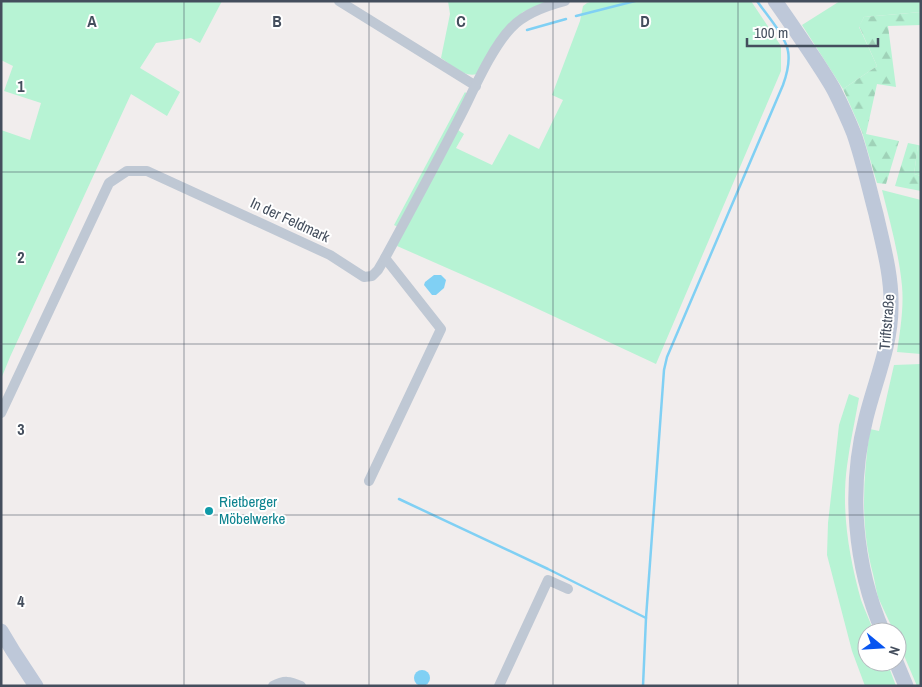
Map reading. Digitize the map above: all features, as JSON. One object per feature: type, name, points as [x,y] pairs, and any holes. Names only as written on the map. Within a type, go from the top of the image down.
[{"type":"street","points":[[339,1],[476,86]]},
{"type":"street","name":"In der Feldmark","points":[[1,414],[109,183],[127,171],[147,171],[330,255],[364,277],[372,276],[378,270],[420,194],[501,40],[524,17],[552,4],[565,1]]},
{"type":"street","name":"Triftstraße","points":[[775,1],[833,88],[854,134],[884,246],[892,308],[883,362],[866,416],[861,439],[855,498],[861,561],[870,598],[879,622]]},
{"type":"street","points":[[369,481],[441,329],[385,258]]},
{"type":"street","points":[[499,686],[548,580],[568,589]]},
{"type":"street","points":[[1,631],[36,686]]},
{"type":"street","points":[[900,672],[906,686]]},
{"type":"street","points":[[273,686],[280,682],[288,681],[301,686]]},
{"type":"green space","points":[[1,1],[222,1],[200,43],[191,38],[156,43],[140,68],[180,92],[167,116],[131,94],[1,379],[1,130],[30,140],[41,103],[4,91],[13,66],[1,60]]},
{"type":"green space","points":[[448,1],[548,1],[523,12],[509,26],[477,74],[472,75],[463,73],[441,58],[450,14]]},
{"type":"green space","points":[[593,1],[751,1],[781,46],[781,71],[656,364],[397,246],[458,130],[464,134],[456,148],[492,165],[509,134],[539,149],[563,100],[552,95],[580,21],[583,6]]},
{"type":"green space","points":[[840,1],[921,1],[921,12],[864,17],[859,27],[877,66],[843,89],[802,25]]},
{"type":"green space","points":[[921,12],[921,25],[888,26],[896,87],[877,84],[866,134],[899,141],[886,184],[877,183],[862,132],[843,89],[877,66],[859,26],[864,17]]},
{"type":"green space","points":[[465,92],[468,95],[398,227],[394,225]]},
{"type":"green space","points":[[908,143],[918,145],[914,174],[921,176],[921,191],[895,186]]},
{"type":"green space","points":[[918,145],[921,146],[921,176],[914,174]]},
{"type":"green space","points":[[882,190],[921,200],[921,354],[897,352],[902,311],[901,274]]},
{"type":"green space","points":[[921,364],[921,686],[917,686],[907,662],[907,622],[889,622],[878,597],[869,556],[864,520],[864,484],[870,429],[879,431],[894,365]]},
{"type":"green space","points":[[849,394],[859,398],[845,483],[847,533],[850,550],[861,600],[870,622],[857,622],[857,664],[827,555],[828,523],[839,425]]},
{"type":"green space","points":[[860,672],[891,672],[896,686],[865,686]]},
{"type":"water","points":[[434,275],[441,275],[446,280],[444,288],[436,295],[432,295],[424,285]]},
{"type":"water","points":[[419,670],[425,670],[430,675],[428,684],[419,686],[414,681],[414,675]]},
{"type":"waterway","points":[[576,16],[635,1]]},
{"type":"waterway","points":[[643,686],[646,618],[664,370],[667,357],[783,85],[788,68],[789,55],[780,32],[757,1]]},
{"type":"waterway","points":[[527,30],[566,19]]},
{"type":"waterway","points":[[399,499],[548,569],[646,618]]},
{"type":"place","name":"Rietberger Möbelwerke","points":[[209,511]]}]
